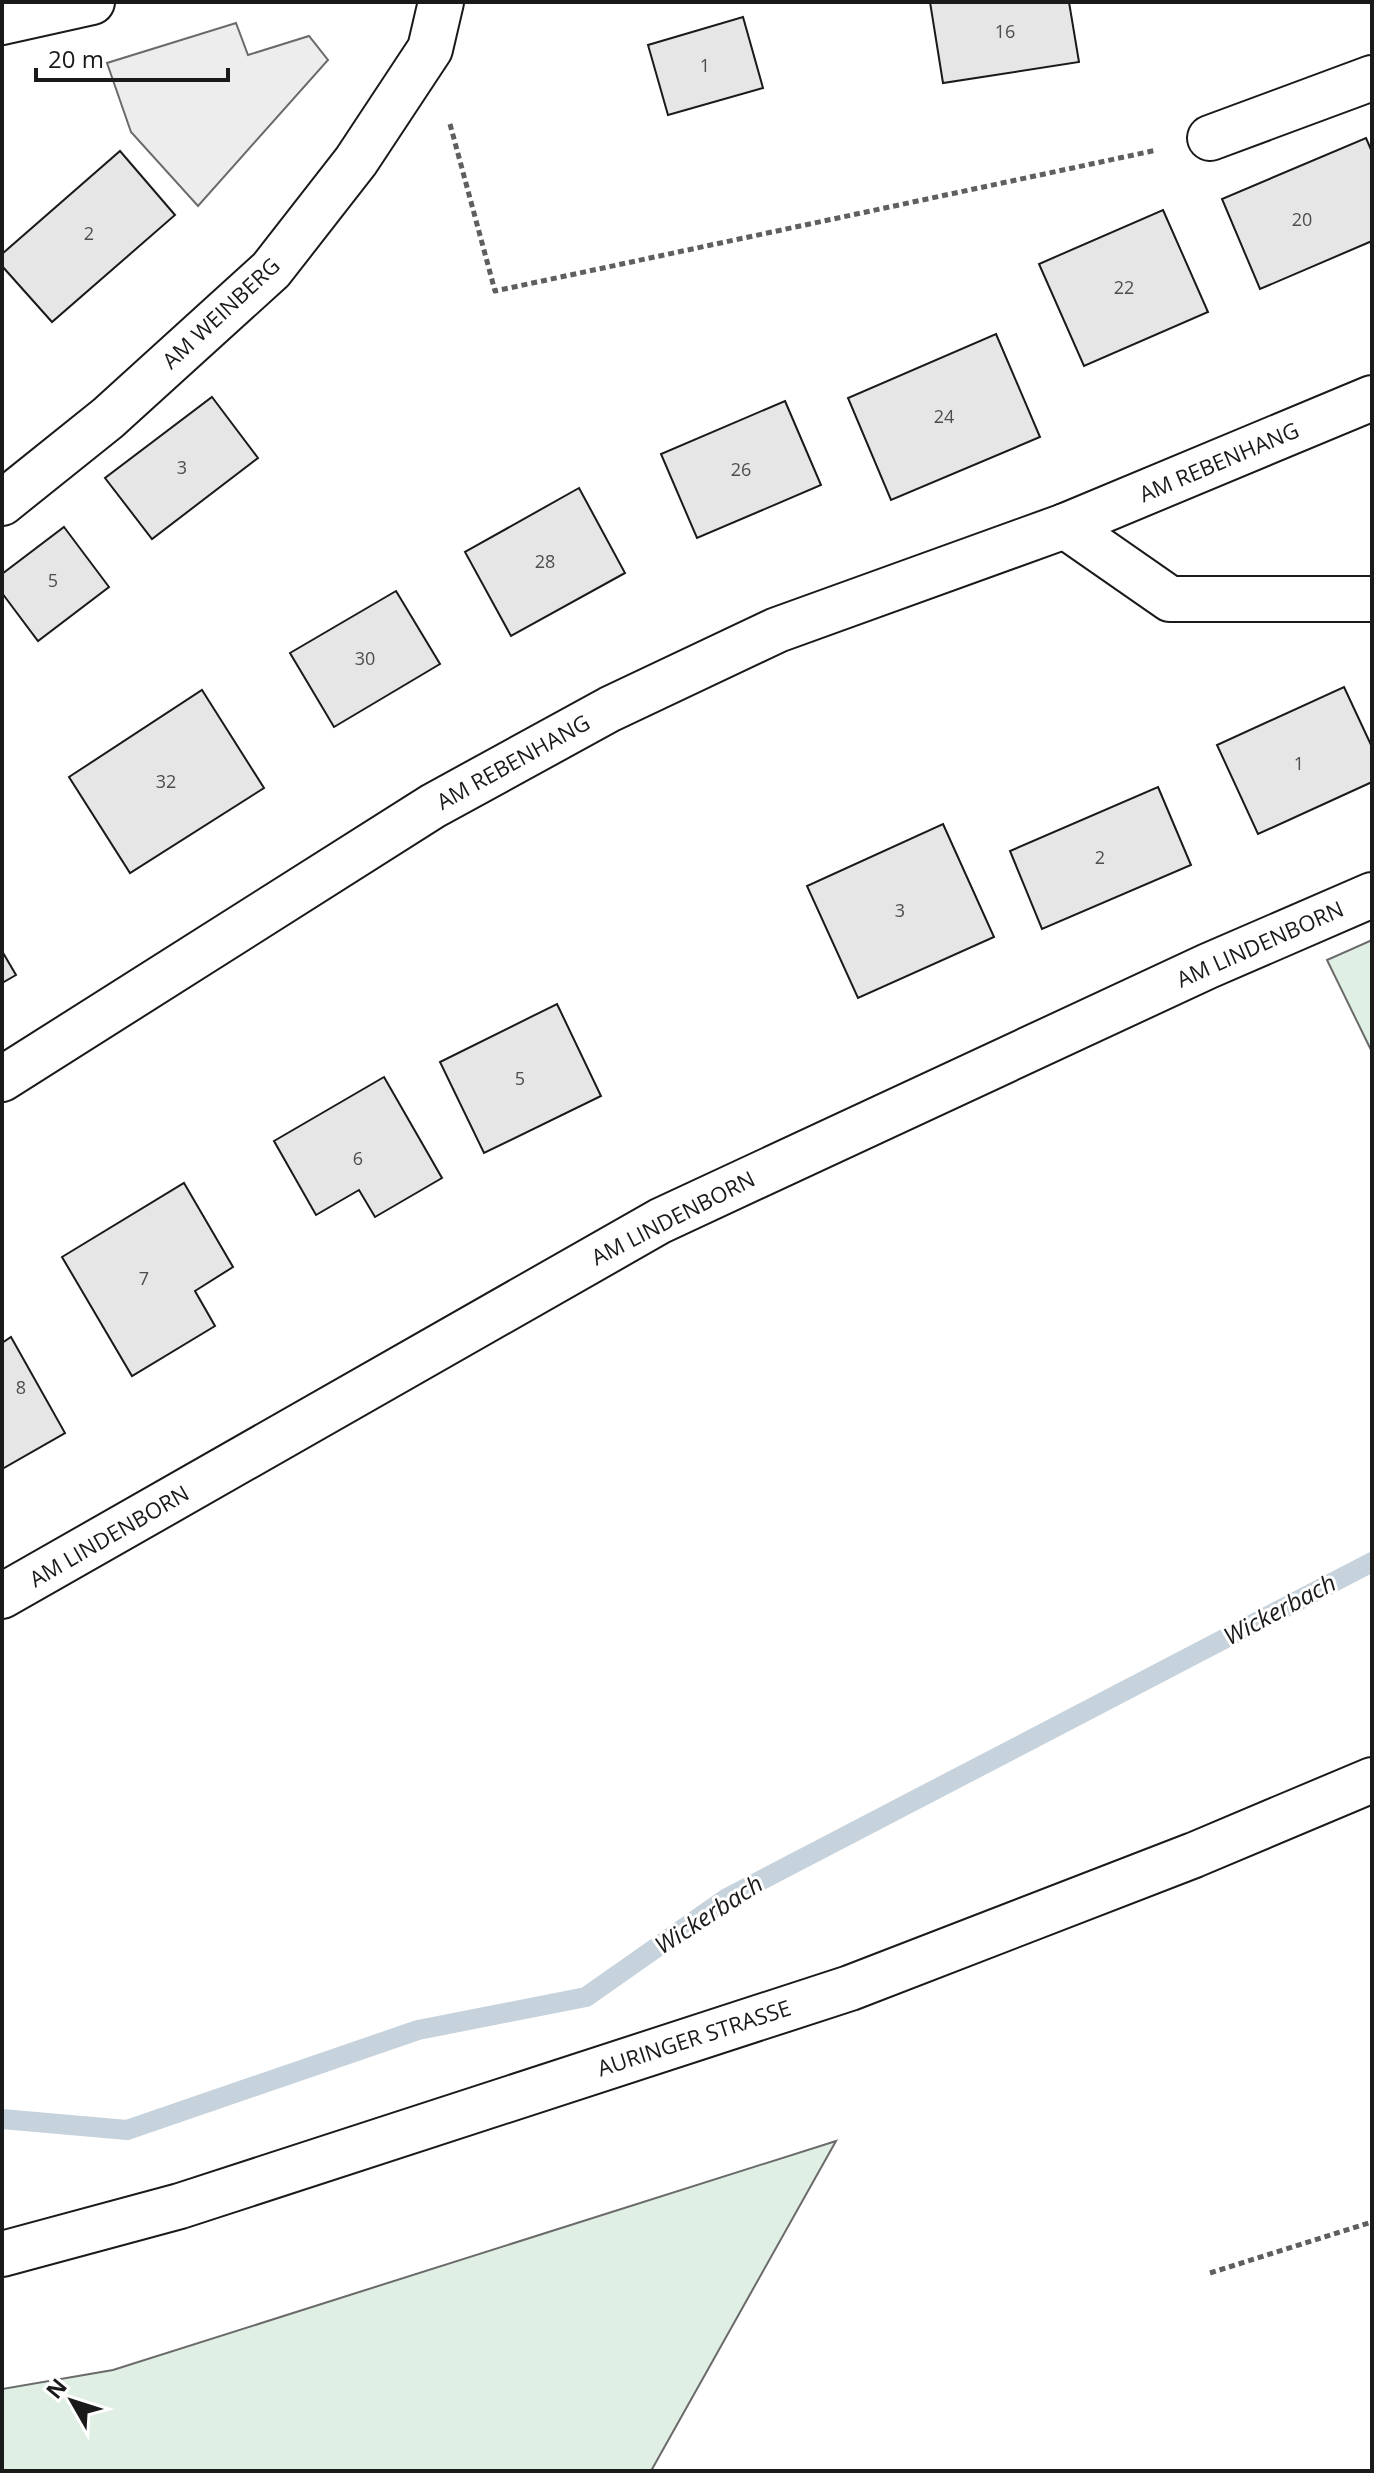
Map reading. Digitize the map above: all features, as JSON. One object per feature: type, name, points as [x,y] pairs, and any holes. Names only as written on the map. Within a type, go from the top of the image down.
[{"type":"street","points":[[2,22],[92,2]]},
{"type":"street","name":"AM WEINBERG","points":[[2,503],[108,418],[271,270],[356,161],[430,49],[441,2]]},
{"type":"street","points":[[1210,138],[1372,78]]},
{"type":"street","name":"AM REBENHANG","points":[[2,1079],[433,806],[610,709],[777,630],[1065,526],[1372,398]]},
{"type":"street","points":[[1065,526],[1170,599],[1372,599]]},
{"type":"street","name":"AM LINDENBORN","points":[[2,1596],[660,1221],[1208,966],[1372,895]]},
{"type":"street","name":"AURINGER STRASSE","points":[[2,2254],[180,2206],[850,1988],[1194,1855],[1372,1780]]},
{"type":"path","points":[[430,49],[495,291],[1210,138]]},
{"type":"path","points":[[1210,2273],[1372,2222]]},
{"type":"green space","points":[[1372,940],[1372,1052],[1327,960]]},
{"type":"green space","points":[[836,2141],[651,2471],[2,2471],[2,2389],[113,2370]]},
{"type":"shaded area","points":[[236,23],[248,55],[309,36],[328,60],[198,206],[131,132],[107,63]]},
{"type":"building","points":[[930,2],[1069,2],[1079,62],[943,83]]},
{"type":"building","points":[[743,17],[763,88],[668,115],[648,45]]},
{"type":"building","points":[[1366,138],[1372,152],[1372,241],[1260,289],[1222,199]]},
{"type":"building","points":[[120,151],[175,215],[52,322],[2,266],[2,254]]},
{"type":"building","points":[[1163,210],[1208,312],[1084,366],[1039,264]]},
{"type":"building","points":[[996,334],[1040,437],[891,500],[848,398]]},
{"type":"building","points":[[212,397],[258,458],[152,539],[105,478]]},
{"type":"building","points":[[785,401],[821,485],[697,538],[661,454]]},
{"type":"building","points":[[579,488],[625,573],[511,636],[465,552]]},
{"type":"building","points":[[64,527],[109,587],[38,641],[2,593],[2,574]]},
{"type":"building","points":[[396,591],[440,664],[334,727],[290,653]]},
{"type":"building","points":[[1344,687],[1372,747],[1372,782],[1258,834],[1217,745]]},
{"type":"building","points":[[202,690],[264,788],[130,873],[69,777]]},
{"type":"building","points":[[1158,787],[1191,865],[1042,929],[1010,851]]},
{"type":"building","points":[[943,824],[994,937],[858,998],[807,886]]},
{"type":"building","points":[[2,951],[16,975],[2,983]]},
{"type":"building","points":[[557,1004],[601,1096],[484,1153],[440,1062]]},
{"type":"building","points":[[384,1077],[442,1178],[375,1217],[359,1190],[316,1215],[274,1141]]},
{"type":"building","points":[[184,1183],[233,1267],[195,1291],[215,1326],[132,1376],[62,1257]]},
{"type":"building","points":[[11,1337],[65,1433],[2,1469],[2,1343]]},
{"type":"waterway","name":"Wickerbach","points":[[2,2119],[127,2130],[418,2030],[586,1997],[727,1898],[1372,1562]]}]
